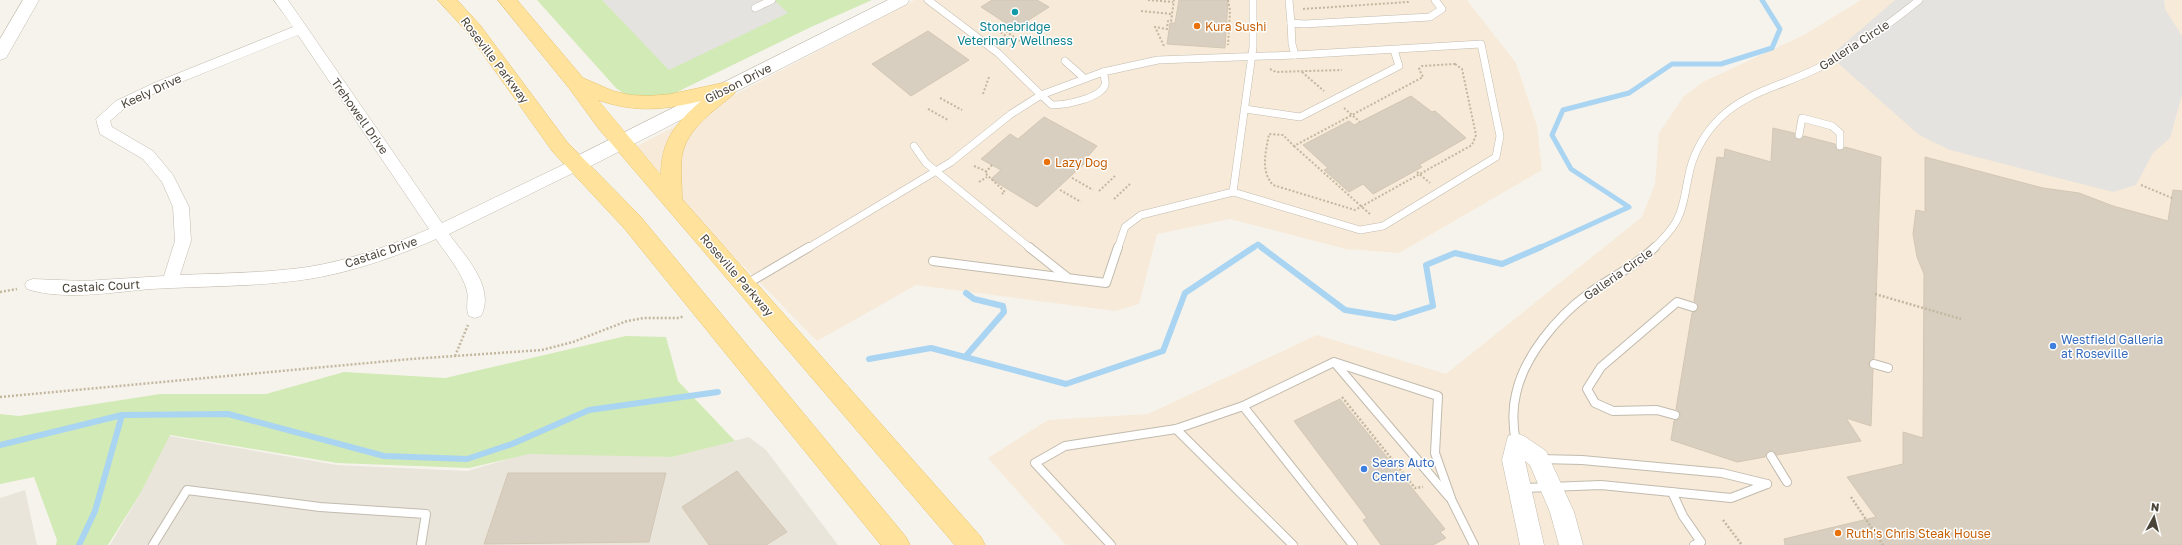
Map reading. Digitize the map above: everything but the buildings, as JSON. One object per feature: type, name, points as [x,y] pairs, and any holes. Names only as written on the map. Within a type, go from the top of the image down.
[{"type":"main road","name":"Roseville Parkway","points":[[446,0],[474,29],[554,139],[576,165],[632,222],[897,545]]},
{"type":"main road","name":"Roseville Parkway","points":[[507,0],[576,83],[622,142],[890,453],[972,545]]},
{"type":"main road","points":[[576,83],[625,101],[637,103],[656,103],[727,88]]},
{"type":"main road","points":[[672,199],[672,154],[676,144],[685,129],[727,88]]},
{"type":"street","points":[[0,54],[31,0]]},
{"type":"street","name":"Trehowell Drive","points":[[281,0],[471,278],[476,293],[475,311]]},
{"type":"street","name":"Gibson Drive","points":[[576,165],[891,2]]},
{"type":"street","name":"Keely Drive","points":[[170,282],[183,241],[181,207],[168,179],[148,155],[105,130],[103,119],[120,104],[159,86],[300,29]]},
{"type":"street","name":"Castaic Drive","points":[[170,282],[265,277],[328,269],[388,251],[441,232],[576,165]]},
{"type":"street","name":"Castaic Court","points":[[32,285],[57,289],[86,289],[170,282]]},
{"type":"street","points":[[1514,452],[1538,458],[1549,486],[1562,512],[1571,545]]},
{"type":"street","name":"Galleria Circle","points":[[1514,452],[1523,515],[1532,545]]},
{"type":"lane","points":[[755,8],[772,0]]},
{"type":"lane","points":[[928,0],[998,53],[1052,105],[1070,105],[1099,92],[1104,86],[1106,80],[1103,72]]},
{"type":"lane","points":[[1233,192],[1252,57],[1253,0]]},
{"type":"lane","points":[[1289,0],[1292,44],[1295,55]]},
{"type":"lane","points":[[1291,23],[1304,24],[1430,17],[1442,9],[1435,0]]},
{"type":"lane","name":"Galleria Circle","points":[[1514,452],[1513,430],[1516,391],[1528,363],[1565,313],[1587,295],[1647,255],[1661,242],[1680,214],[1686,196],[1692,161],[1710,127],[1727,111],[1748,98],[1815,70],[1844,54],[1920,0]]},
{"type":"lane","points":[[745,285],[952,162],[1011,114],[1041,95],[1084,78],[1103,72],[1158,60],[1295,55],[1481,44],[1500,136],[1496,157],[1383,226],[1360,230],[1345,227],[1233,192],[1141,215],[1125,227],[1106,283],[933,261]]},
{"type":"lane","points":[[1245,109],[1300,117],[1399,66],[1394,50]]},
{"type":"lane","points":[[1065,60],[1084,78]]},
{"type":"lane","points":[[1799,135],[1802,118],[1832,126],[1840,134],[1840,146]]},
{"type":"lane","points":[[914,146],[926,163],[1068,278]]},
{"type":"lane","points":[[1675,415],[1657,410],[1613,411],[1595,403],[1587,389],[1601,367],[1677,302],[1693,307]]},
{"type":"lane","points":[[1334,362],[1452,501]]},
{"type":"lane","points":[[1111,545],[1036,463],[1065,446],[1176,429],[1243,406],[1334,362],[1438,396],[1435,453],[1452,501],[1474,545]]},
{"type":"lane","points":[[1874,364],[1888,368]]},
{"type":"lane","points":[[1243,406],[1353,545]]},
{"type":"lane","points":[[1176,429],[1293,545]]},
{"type":"lane","points":[[1771,456],[1787,482]]},
{"type":"lane","points":[[1520,488],[1549,486],[1601,486],[1731,498],[1767,484],[1722,473],[1582,460],[1538,458]]},
{"type":"lane","points":[[153,545],[187,490],[320,507],[426,514],[421,545]]},
{"type":"lane","points":[[1672,492],[1683,516],[1701,542],[1694,545]]},
{"type":"path","points":[[1148,0],[1173,1],[1172,14],[1167,29],[1155,28],[1160,42],[1166,47]]},
{"type":"path","points":[[1228,0],[1230,11],[1228,50]]},
{"type":"path","points":[[1300,9],[1408,2],[1410,0]]},
{"type":"path","points":[[1141,11],[1172,14]]},
{"type":"path","points":[[1010,47],[1016,43],[999,32],[1002,29],[1022,42]]},
{"type":"path","points":[[1294,146],[1423,77],[1419,69],[1422,66],[1455,64],[1462,69],[1476,135],[1472,145],[1362,208],[1355,210],[1349,209],[1273,185],[1268,181],[1265,174],[1269,134],[1283,135],[1294,146],[1362,208],[1383,226]]},
{"type":"path","points":[[1269,69],[1276,72],[1342,70]]},
{"type":"path","points":[[1301,71],[1327,94]]},
{"type":"path","points":[[983,94],[989,77]]},
{"type":"path","points":[[940,98],[962,110]]},
{"type":"path","points":[[1341,106],[1360,122]]},
{"type":"path","points":[[928,109],[948,120]]},
{"type":"path","points":[[974,166],[986,171]]},
{"type":"path","points":[[986,171],[992,166]]},
{"type":"path","points":[[986,171],[987,177],[1005,192],[1000,195]]},
{"type":"path","points":[[1099,190],[1115,176]]},
{"type":"path","points":[[979,182],[987,177]]},
{"type":"path","points":[[1072,178],[1093,190]]},
{"type":"path","points":[[1114,199],[1130,184]]},
{"type":"path","points":[[2141,186],[2172,198]]},
{"type":"path","points":[[1060,190],[1081,202]]},
{"type":"path","points":[[1875,294],[1961,319]]},
{"type":"path","points":[[0,397],[455,356],[542,350],[573,342],[627,321],[644,318],[679,318],[703,309]]},
{"type":"path","points":[[455,356],[475,311]]},
{"type":"path","points":[[1342,397],[1415,488],[1426,486]]},
{"type":"path","points":[[1851,497],[1883,545]]},
{"type":"path","points":[[1724,520],[1742,545]]},
{"type":"shaded area","points":[[602,0],[774,0],[788,13],[669,70]]},
{"type":"shaded area","points":[[915,0],[1467,0],[1516,63],[1537,126],[1542,170],[1399,253],[1346,249],[1230,219],[1157,234],[1139,304],[1115,311],[916,285],[817,341],[630,150]]},
{"type":"shaded area","points":[[1861,0],[2182,0],[2182,545],[1066,545],[988,458],[1048,420],[1148,414],[1317,335],[1446,374],[1642,217],[1655,184],[1659,133],[1683,97],[1703,82],[1804,35]]},
{"type":"shaded area","points":[[1895,0],[2164,0],[2165,9],[2182,36],[2182,95],[2170,138],[2153,153],[2136,185],[2113,192],[1950,150],[1919,135],[1830,56]]},
{"type":"shaded area","points":[[169,436],[337,465],[467,471],[532,452],[672,457],[749,437],[766,450],[838,545],[110,545],[142,490]]},
{"type":"shaded area","points":[[25,490],[37,545],[0,545],[0,498]]},
{"type":"green space","points":[[537,0],[872,0],[811,27],[673,94],[647,99],[626,95],[616,88]]},
{"type":"green space","points":[[626,336],[666,337],[678,381],[735,441],[672,457],[529,454],[469,468],[337,463],[170,435],[141,492],[108,545],[56,545],[57,540],[34,477],[0,484],[0,414],[19,416],[160,394],[266,394],[344,372],[445,378]]},
{"type":"waterway","points":[[1539,248],[1629,207],[1571,169],[1552,135],[1563,110],[1629,93],[1672,64],[1721,64],[1772,48],[1780,29],[1762,0]]},
{"type":"waterway","points":[[1253,248],[1258,244],[1263,248]]},
{"type":"waterway","points":[[869,359],[931,348],[1066,384],[1163,351],[1185,293],[1254,247]]},
{"type":"waterway","points":[[1261,247],[1345,310],[1395,318],[1433,306],[1426,265],[1455,253],[1502,264],[1541,247]]},
{"type":"waterway","points":[[965,357],[1004,312],[1003,306],[974,299],[966,293]]},
{"type":"waterway","points":[[122,415],[228,414],[384,456],[467,459],[512,444],[589,410],[718,392]]},
{"type":"waterway","points":[[0,445],[122,415]]},
{"type":"waterway","points":[[79,545],[95,511],[122,415]]},
{"type":"place","name":"Stonebridge Veterinary Wellness","points":[[1015,12]]},
{"type":"place","name":"Kura Sushi","points":[[1197,26]]},
{"type":"place","name":"Lazy Dog","points":[[1047,162]]},
{"type":"place","name":"Westfield Galleria at Roseville","points":[[2053,346]]},
{"type":"place","name":"Sears Auto Center","points":[[1364,469]]},
{"type":"place","name":"Ruth's Chris Steak House","points":[[1838,533]]}]
